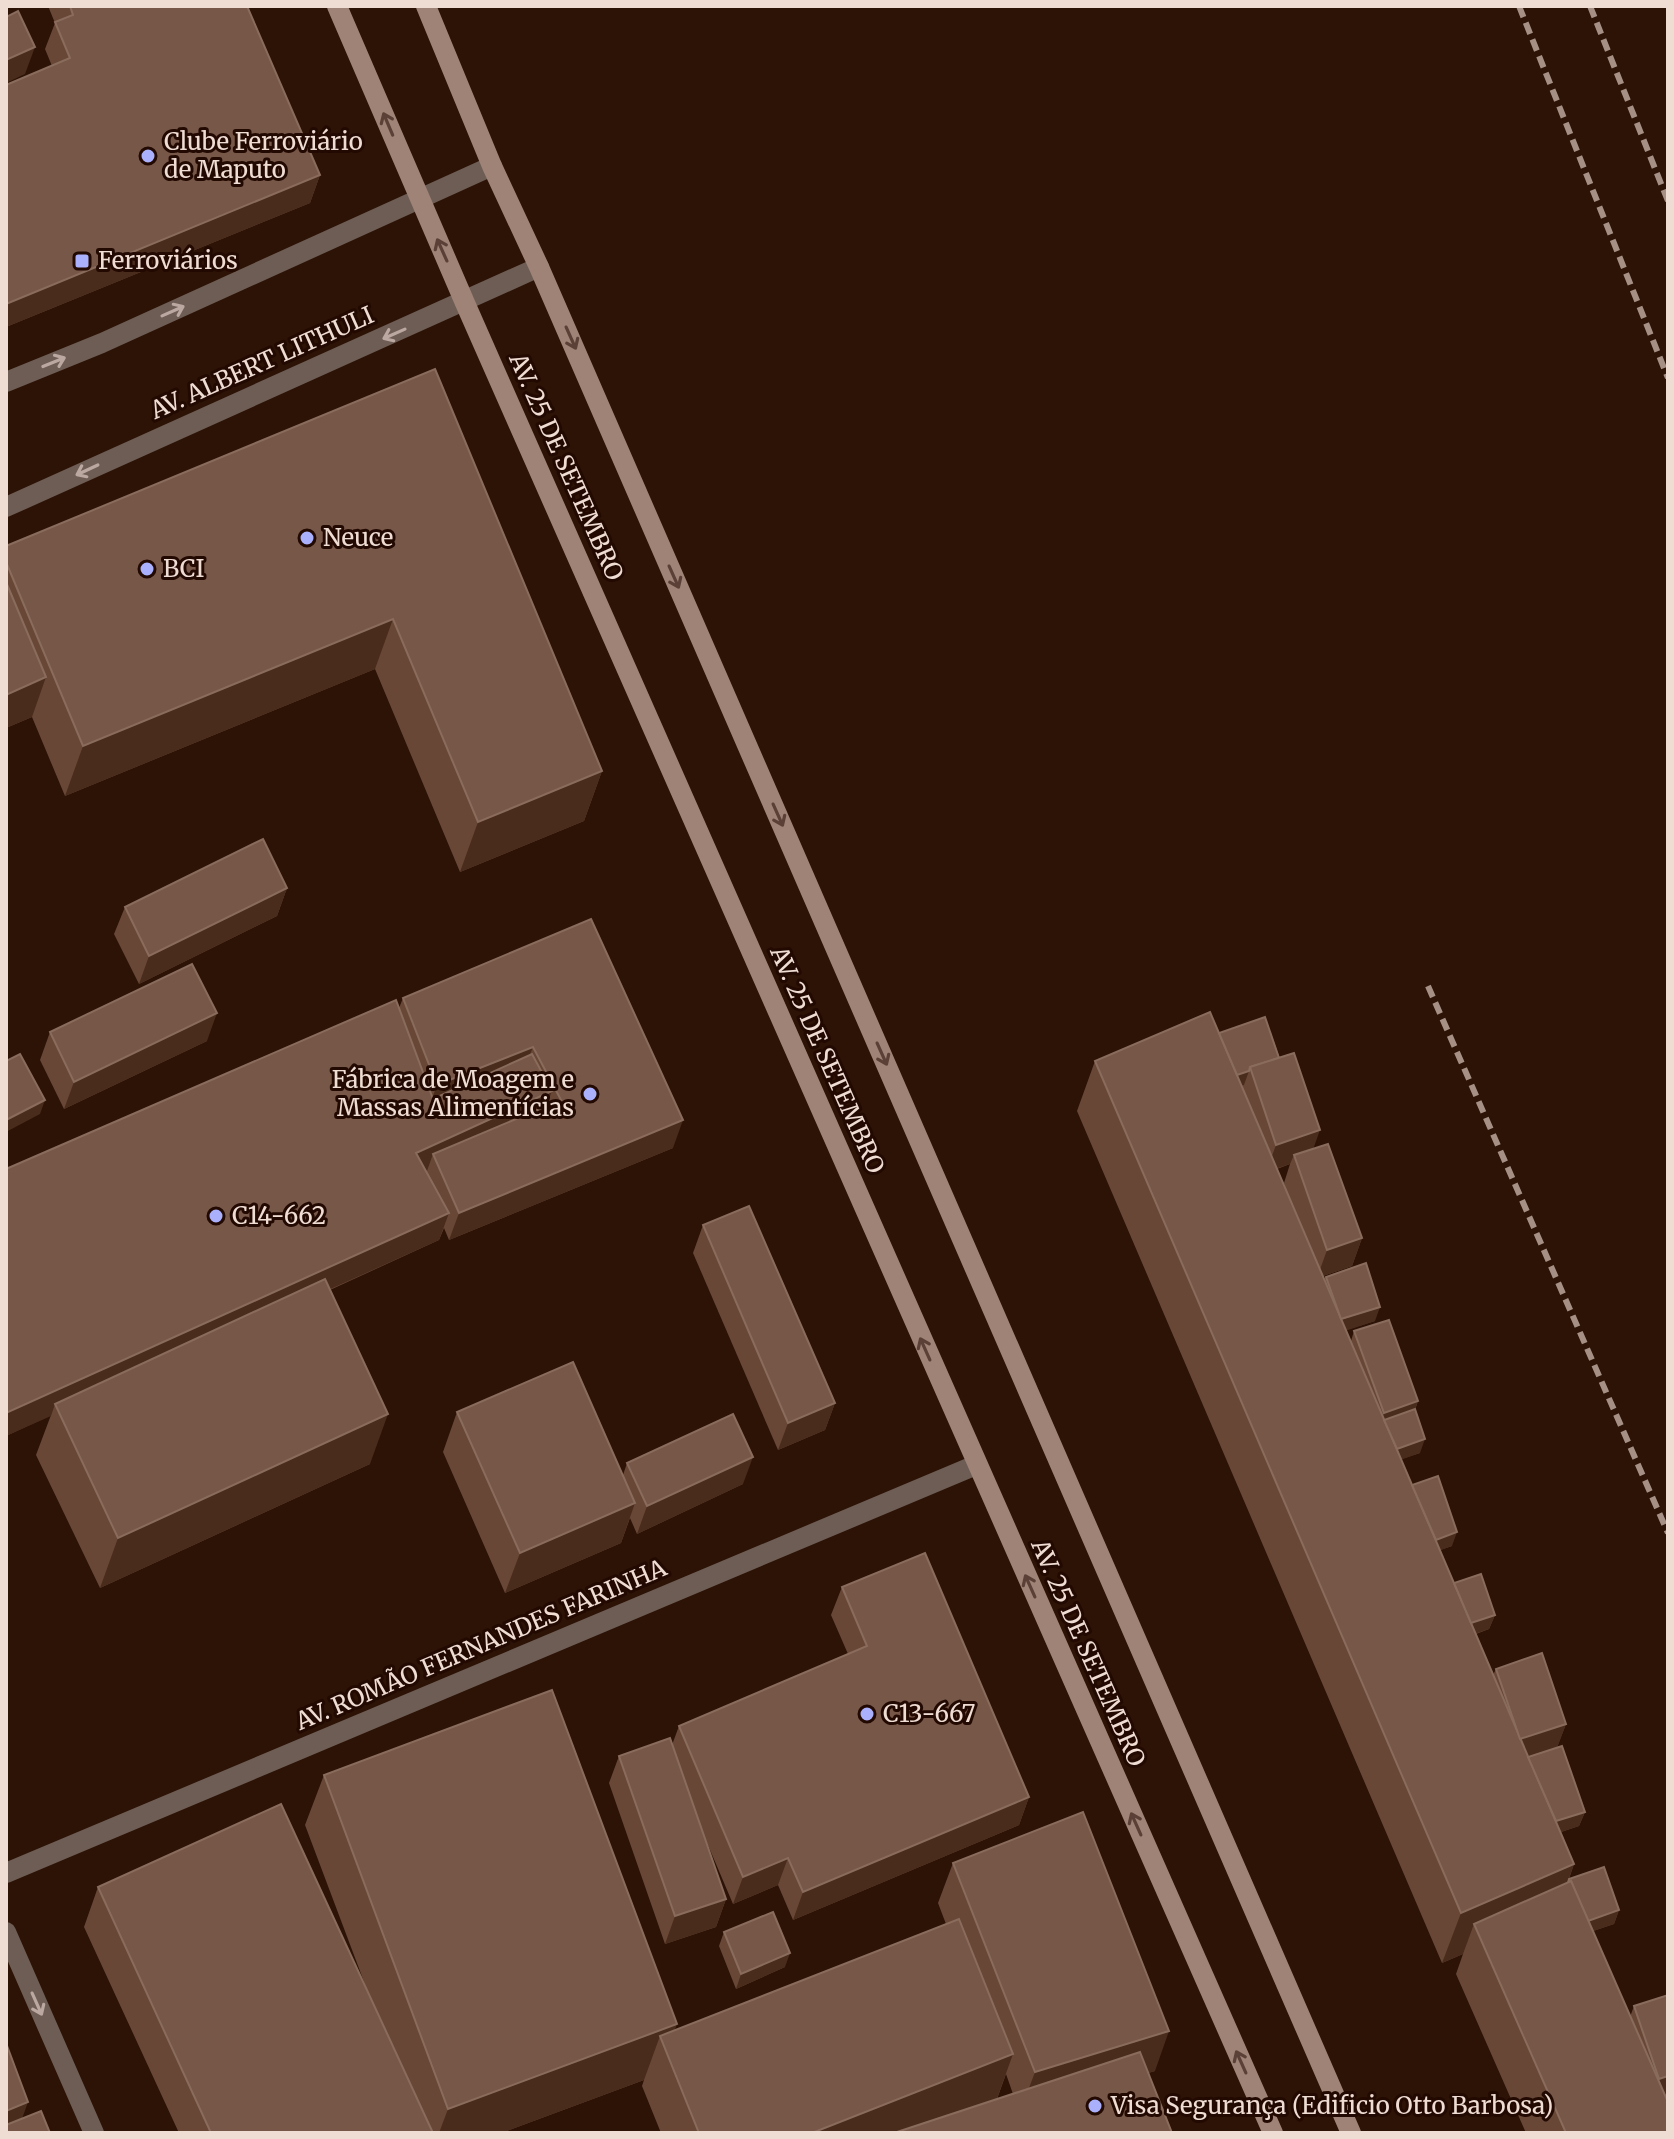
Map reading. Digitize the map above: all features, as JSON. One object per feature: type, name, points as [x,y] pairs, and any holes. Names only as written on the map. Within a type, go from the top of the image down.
[{"type":"main road","name":"AV. 25 DE SETEMBRO","points":[[337,6],[976,1465],[1273,2133]]},
{"type":"main road","name":"AV. 25 DE SETEMBRO","points":[[426,6],[492,166],[539,267],[1351,2133]]},
{"type":"street","points":[[6,382],[102,343],[418,196],[492,166]]},
{"type":"street","name":"AV. ALBERT LITHULI","points":[[6,507],[465,303],[539,267]]},
{"type":"street","name":"AV. ROMÃO FERNANDES FARINHA","points":[[6,1873],[976,1465]]},
{"type":"street","points":[[6,1932],[94,2133]]},
{"type":"building","name":"Clube Ferroviário de Maputo","points":[[70,6],[247,6],[320,175],[6,304],[6,85],[70,58],[55,22],[73,15]]},
{"type":"building","points":[[18,11],[35,47],[6,60],[6,17]]},
{"type":"building","points":[[435,369],[602,771],[478,822],[393,619],[83,746],[6,562],[6,546]]},
{"type":"building","points":[[6,582],[46,677],[6,695]]},
{"type":"building","points":[[263,839],[287,888],[149,956],[125,907]]},
{"type":"building","name":"Fábrica de Moagem e Massas Alimentícias","points":[[591,919],[683,1120],[459,1213],[433,1154],[561,1100],[533,1047],[437,1085],[403,998]]},
{"type":"building","points":[[192,964],[217,1013],[74,1082],[50,1032]]},
{"type":"building","name":"C14-662","points":[[396,1000],[433,1099],[532,1054],[552,1091],[416,1153],[449,1213],[6,1413],[6,1169]]},
{"type":"building","points":[[1210,1012],[1574,1864],[1461,1913],[1095,1061]]},
{"type":"building","points":[[1265,1017],[1279,1058],[1250,1067],[1249,1071],[1237,1075],[1219,1033]]},
{"type":"building","points":[[1294,1053],[1320,1130],[1276,1145],[1250,1067]]},
{"type":"building","points":[[20,1054],[45,1100],[6,1120],[6,1061]]},
{"type":"building","points":[[1328,1144],[1362,1238],[1327,1250],[1294,1155]]},
{"type":"building","points":[[749,1206],[835,1403],[788,1423],[703,1225]]},
{"type":"building","points":[[1366,1263],[1380,1307],[1341,1319],[1326,1277]]},
{"type":"building","points":[[325,1279],[388,1414],[118,1538],[55,1404]]},
{"type":"building","points":[[1389,1320],[1418,1401],[1384,1413],[1354,1331]]},
{"type":"building","points":[[573,1362],[635,1503],[520,1553],[457,1412]]},
{"type":"building","points":[[1415,1409],[1425,1439],[1397,1449],[1384,1420]]},
{"type":"building","points":[[733,1414],[753,1457],[647,1506],[627,1463]]},
{"type":"building","points":[[1438,1476],[1457,1532],[1436,1540],[1412,1485]]},
{"type":"building","name":"C13-667","points":[[925,1553],[1029,1797],[803,1892],[788,1858],[743,1877],[679,1726],[867,1646],[842,1587]]},
{"type":"building","points":[[1481,1574],[1495,1615],[1471,1623],[1454,1583]]},
{"type":"building","points":[[1542,1653],[1566,1724],[1520,1739],[1496,1669]]},
{"type":"building","points":[[552,1690],[677,2024],[448,2109],[324,1775]]},
{"type":"building","points":[[670,1738],[726,1899],[675,1916],[619,1756]]},
{"type":"building","points":[[1562,1746],[1585,1812],[1556,1821],[1528,1757]]},
{"type":"building","points":[[281,1804],[433,2133],[211,2133],[98,1887]]},
{"type":"building","points":[[1083,1812],[1169,2031],[1035,2072],[953,1863]]},
{"type":"building","points":[[1604,1867],[1619,1910],[1588,1921],[1571,1881],[1568,1883],[1569,1879]]},
{"type":"building","points":[[1571,1881],[1668,2102],[1668,2133],[1566,2133],[1474,1924]]},
{"type":"building","points":[[773,1912],[790,1953],[741,1974],[724,1932]]},
{"type":"building","points":[[959,1919],[1013,2054],[812,2133],[699,2133],[660,2036]]},
{"type":"building","points":[[1668,1995],[1668,2076],[1659,2079],[1634,2006]]},
{"type":"building","points":[[6,2043],[28,2102],[6,2111]]},
{"type":"building","points":[[1140,2052],[1172,2133],[894,2133]]},
{"type":"building","points":[[41,2111],[50,2133],[6,2133],[6,2125]]},
{"type":"railway","points":[[1519,6],[1668,378]]},
{"type":"railway","points":[[1590,6],[1668,201]]},
{"type":"railway","points":[[1428,986],[1668,1533]]},
{"type":"place","name":"Clube Ferroviário de Maputo","points":[[148,156]]},
{"type":"place","name":"Ferroviários","points":[[82,261]]},
{"type":"place","name":"Neuce","points":[[307,538]]},
{"type":"place","name":"BCI","points":[[147,569]]},
{"type":"place","name":"Fábrica de Moagem e Massas Alimentícias","points":[[590,1094]]},
{"type":"place","name":"C14-662","points":[[216,1216]]},
{"type":"place","name":"C13-667","points":[[867,1714]]},
{"type":"place","name":"Visa Segurança (Edificio Otto Barbosa)","points":[[1095,2106]]}]
